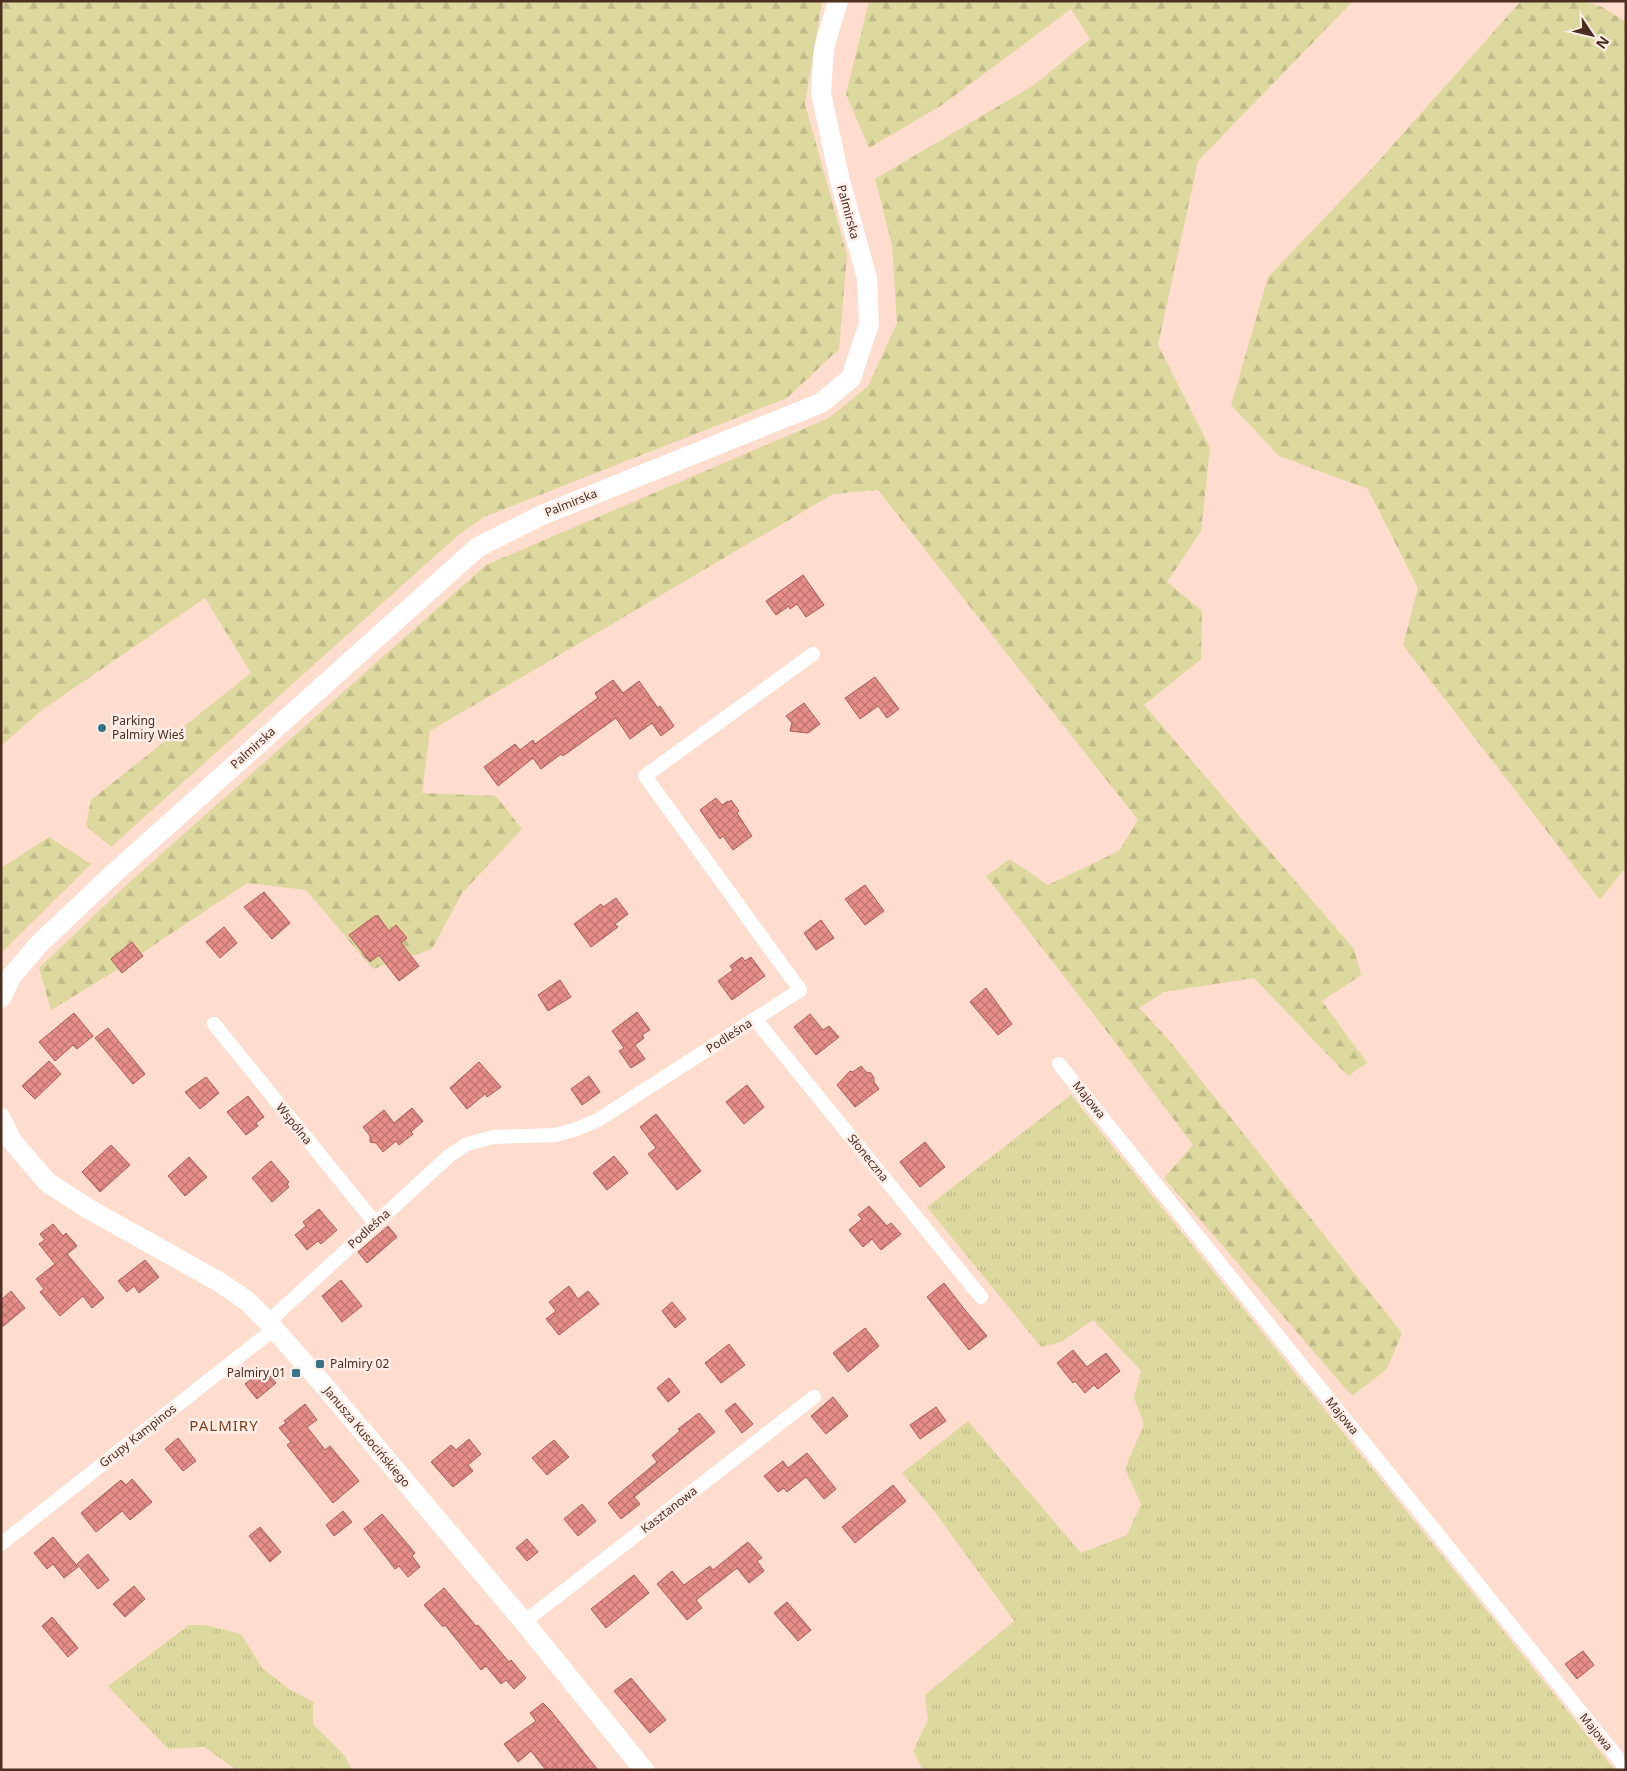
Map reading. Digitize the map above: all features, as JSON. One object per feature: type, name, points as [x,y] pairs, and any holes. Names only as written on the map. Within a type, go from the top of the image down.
[{"type":"street","name":"Palmirska","points":[[1,998],[11,977],[39,944],[113,874],[478,546],[542,515],[821,403],[851,378],[869,324],[867,278],[840,182],[821,93],[824,48],[838,1]]},
{"type":"street","name":"Podleśna","points":[[271,1325],[375,1224],[449,1156],[467,1144],[493,1137],[555,1134],[574,1130],[598,1120],[800,990],[645,776],[814,654]]},
{"type":"street","name":"Słoneczna","points":[[755,1019],[981,1297]]},
{"type":"street","name":"Wspólna","points":[[214,1024],[375,1224]]},
{"type":"street","name":"Majowa","points":[[1059,1064],[1626,1768]]},
{"type":"street","name":"Janusza Kusocińskiego","points":[[1,1118],[12,1141],[47,1182],[87,1208],[221,1284],[247,1301],[271,1325],[524,1622],[644,1770]]},
{"type":"street","name":"Grupy Kampinos","points":[[1,1544],[271,1325]]},
{"type":"street","name":"Kasztanowa","points":[[524,1622],[814,1397]]},
{"type":"green space","points":[[1,1],[822,1],[805,104],[847,255],[839,349],[787,398],[484,517],[456,537],[111,847],[86,826],[91,800],[251,673],[205,598],[42,710],[1,746]]},
{"type":"green space","points":[[869,1],[1353,1],[1198,161],[1158,345],[1210,448],[1201,531],[1167,582],[1202,611],[1201,659],[1144,705],[1354,949],[1361,975],[1322,1001],[1367,1063],[1348,1076],[1254,978],[1164,992],[1139,1008],[1169,1040],[1402,1333],[1387,1369],[1352,1396],[1164,1178],[1193,1145],[986,876],[1010,859],[1048,885],[1119,851],[1138,820],[878,490],[833,494],[430,731],[422,793],[496,796],[522,829],[462,893],[432,949],[373,969],[306,890],[247,883],[115,971],[51,1010],[39,968],[123,888],[486,565],[829,418],[868,386],[897,323],[892,245],[875,179],[1034,85],[1090,39],[1071,9],[942,105],[869,148],[846,94]]},
{"type":"green space","points":[[1521,1],[1583,1],[1602,7],[1626,22],[1626,867],[1600,900],[1403,645],[1418,588],[1368,489],[1279,456],[1231,405],[1268,277],[1376,164]]},
{"type":"green space","points":[[49,837],[91,864],[1,953],[1,868]]},
{"type":"green space","points":[[1071,1095],[1615,1770],[923,1770],[913,1751],[928,1720],[925,1695],[1014,1621],[934,1511],[902,1473],[968,1421],[1081,1553],[1127,1535],[1141,1504],[1125,1469],[1144,1424],[1134,1398],[1141,1371],[1093,1320],[1061,1342],[1041,1347],[927,1207]]},
{"type":"green space","points":[[189,1625],[206,1625],[241,1634],[262,1668],[289,1689],[313,1702],[313,1724],[345,1756],[352,1770],[237,1770],[204,1747],[168,1749],[108,1686]]},
{"type":"building","points":[[803,575],[824,605],[806,617],[797,604],[790,609],[789,606],[776,615],[766,601]]},
{"type":"building","points":[[875,677],[899,709],[887,718],[878,706],[860,719],[845,698]]},
{"type":"building","points":[[613,680],[623,693],[639,681],[658,708],[660,706],[674,726],[661,736],[652,723],[630,739],[616,718],[563,756],[561,754],[541,769],[533,758],[498,786],[484,767],[515,744],[520,750],[533,740],[535,744],[598,698],[595,693]]},
{"type":"building","points":[[804,703],[820,724],[808,733],[790,731],[792,723],[786,716]]},
{"type":"building","points":[[716,798],[722,805],[731,800],[752,836],[733,850],[723,836],[720,839],[700,810]]},
{"type":"building","points":[[865,885],[884,911],[865,925],[845,899]]},
{"type":"building","points":[[264,892],[290,923],[272,939],[244,907]]},
{"type":"building","points":[[616,898],[628,914],[615,924],[618,927],[591,947],[574,924],[601,904],[603,907]]},
{"type":"building","points":[[375,916],[378,916],[389,931],[396,925],[407,938],[401,943],[419,966],[399,981],[379,955],[370,962],[349,935]]},
{"type":"building","points":[[821,920],[834,938],[816,950],[804,933]]},
{"type":"building","points":[[224,927],[237,943],[220,958],[206,942]]},
{"type":"building","points":[[132,942],[143,956],[122,973],[111,959]]},
{"type":"building","points":[[742,957],[745,961],[751,957],[765,976],[732,1000],[718,981],[733,970],[730,966]]},
{"type":"building","points":[[560,980],[571,997],[548,1011],[538,995]]},
{"type":"building","points":[[986,988],[1012,1024],[998,1035],[970,1002]]},
{"type":"building","points":[[637,1012],[650,1030],[642,1035],[644,1038],[635,1045],[645,1059],[631,1068],[619,1051],[624,1048],[612,1031]]},
{"type":"building","points":[[74,1013],[93,1036],[77,1049],[73,1045],[55,1061],[39,1042]]},
{"type":"building","points":[[810,1014],[823,1030],[829,1026],[839,1037],[816,1055],[794,1027]]},
{"type":"building","points":[[108,1028],[145,1074],[133,1084],[95,1038]]},
{"type":"building","points":[[49,1061],[61,1074],[35,1099],[22,1086]]},
{"type":"building","points":[[479,1062],[501,1087],[487,1097],[485,1094],[467,1109],[450,1088]]},
{"type":"building","points":[[861,1066],[866,1072],[871,1073],[879,1089],[855,1107],[837,1085],[850,1071],[853,1072]]},
{"type":"building","points":[[589,1076],[600,1092],[582,1105],[571,1089]]},
{"type":"building","points":[[206,1077],[219,1093],[200,1109],[185,1092]]},
{"type":"building","points":[[747,1085],[764,1107],[744,1124],[726,1102]]},
{"type":"building","points":[[248,1096],[264,1117],[256,1123],[258,1126],[246,1135],[227,1112]]},
{"type":"building","points":[[412,1108],[423,1121],[411,1132],[413,1134],[399,1145],[396,1141],[383,1152],[376,1143],[370,1142],[370,1136],[363,1127],[384,1110],[394,1123]]},
{"type":"building","points":[[656,1114],[701,1171],[677,1190],[648,1154],[656,1148],[640,1127]]},
{"type":"building","points":[[925,1142],[945,1167],[920,1187],[900,1162]]},
{"type":"building","points":[[111,1145],[130,1165],[100,1192],[82,1172]]},
{"type":"building","points":[[614,1156],[628,1173],[607,1190],[593,1173]]},
{"type":"building","points":[[189,1157],[207,1177],[185,1196],[168,1176]]},
{"type":"building","points":[[271,1161],[289,1182],[287,1184],[289,1187],[272,1202],[252,1178]]},
{"type":"building","points":[[869,1206],[887,1226],[891,1223],[901,1234],[881,1250],[872,1239],[863,1247],[849,1230],[862,1219],[858,1215]]},
{"type":"building","points":[[319,1209],[337,1230],[321,1244],[318,1241],[307,1250],[295,1235],[306,1226],[303,1222]]},
{"type":"building","points":[[53,1224],[63,1236],[66,1233],[77,1246],[67,1254],[104,1298],[92,1308],[83,1296],[60,1316],[40,1292],[44,1289],[36,1279],[55,1264],[39,1244],[45,1240],[40,1234]]},
{"type":"building","points":[[388,1226],[397,1237],[367,1263],[358,1252]]},
{"type":"building","points":[[145,1260],[159,1277],[139,1293],[134,1286],[127,1292],[118,1281]]},
{"type":"building","points":[[341,1280],[362,1306],[342,1322],[322,1296]]},
{"type":"building","points":[[944,1283],[987,1336],[969,1350],[927,1297]]},
{"type":"building","points":[[569,1286],[578,1299],[588,1291],[599,1304],[559,1335],[546,1319],[556,1311],[549,1302]]},
{"type":"building","points":[[11,1291],[25,1308],[1,1328],[1,1300]]},
{"type":"building","points":[[672,1302],[686,1319],[675,1328],[662,1311]]},
{"type":"building","points":[[865,1328],[879,1346],[848,1372],[833,1353]]},
{"type":"building","points":[[729,1344],[745,1365],[721,1383],[705,1363]]},
{"type":"building","points":[[1073,1350],[1087,1367],[1106,1353],[1120,1371],[1098,1389],[1094,1385],[1085,1393],[1075,1381],[1073,1383],[1057,1363]]},
{"type":"building","points":[[264,1369],[276,1383],[257,1399],[245,1384]]},
{"type":"building","points":[[669,1378],[680,1392],[668,1402],[657,1388]]},
{"type":"building","points":[[833,1397],[848,1416],[826,1434],[811,1416]]},
{"type":"building","points":[[735,1403],[753,1424],[742,1433],[725,1411]]},
{"type":"building","points":[[305,1404],[317,1420],[307,1427],[325,1450],[330,1446],[359,1481],[333,1503],[287,1445],[291,1442],[279,1428],[286,1423],[284,1421]]},
{"type":"building","points":[[936,1407],[946,1421],[920,1439],[910,1425]]},
{"type":"building","points":[[699,1413],[715,1432],[634,1497],[640,1504],[621,1519],[608,1503],[657,1462],[652,1455],[680,1431],[678,1429]]},
{"type":"building","points":[[178,1438],[196,1461],[183,1471],[165,1449]]},
{"type":"building","points":[[469,1439],[481,1454],[468,1465],[473,1471],[453,1487],[431,1462],[451,1445],[456,1450]]},
{"type":"building","points":[[554,1440],[569,1457],[547,1475],[532,1458]]},
{"type":"building","points":[[807,1453],[836,1489],[824,1499],[806,1477],[787,1492],[784,1488],[778,1492],[764,1476],[783,1461],[788,1468]]},
{"type":"building","points":[[132,1479],[152,1502],[130,1520],[122,1511],[96,1532],[81,1513],[121,1480],[126,1485]]},
{"type":"building","points":[[893,1485],[906,1501],[855,1543],[842,1527]]},
{"type":"building","points":[[582,1504],[596,1521],[578,1536],[564,1519]]},
{"type":"building","points":[[343,1511],[352,1522],[334,1536],[326,1525]]},
{"type":"building","points":[[382,1514],[415,1553],[412,1556],[420,1567],[408,1577],[399,1566],[395,1569],[364,1529]]},
{"type":"building","points":[[260,1527],[281,1552],[270,1562],[249,1536]]},
{"type":"building","points":[[53,1537],[78,1567],[64,1578],[53,1564],[47,1569],[34,1553]]},
{"type":"building","points":[[527,1539],[538,1552],[527,1561],[516,1548]]},
{"type":"building","points":[[748,1542],[762,1558],[757,1561],[764,1571],[749,1583],[737,1568],[696,1600],[702,1608],[687,1620],[657,1584],[672,1571],[684,1585],[710,1566],[713,1570]]},
{"type":"building","points":[[88,1554],[109,1580],[98,1589],[77,1564]]},
{"type":"building","points":[[634,1575],[649,1593],[606,1628],[591,1609]]},
{"type":"building","points":[[134,1586],[145,1599],[125,1617],[113,1604]]},
{"type":"building","points":[[444,1588],[476,1626],[478,1625],[509,1662],[511,1660],[526,1678],[514,1689],[506,1680],[501,1684],[486,1666],[481,1670],[445,1625],[443,1627],[424,1605]]},
{"type":"building","points":[[787,1602],[811,1630],[798,1641],[774,1613]]},
{"type":"building","points":[[52,1617],[78,1648],[68,1657],[42,1626]]},
{"type":"building","points":[[1583,1651],[1594,1665],[1577,1679],[1565,1664]]},
{"type":"building","points":[[631,1678],[666,1720],[650,1733],[614,1691]]},
{"type":"building","points":[[543,1703],[598,1770],[546,1770],[531,1751],[518,1762],[504,1744],[536,1721],[530,1713]]},
{"type":"place","name":"Parking Palmiry Wieś","points":[[102,728]]},
{"type":"place","name":"Palmiry 02","points":[[320,1364]]},
{"type":"place","name":"Palmiry 01","points":[[296,1373]]},
{"type":"district","name":"PALMIRY","points":[[224,1426]]}]
